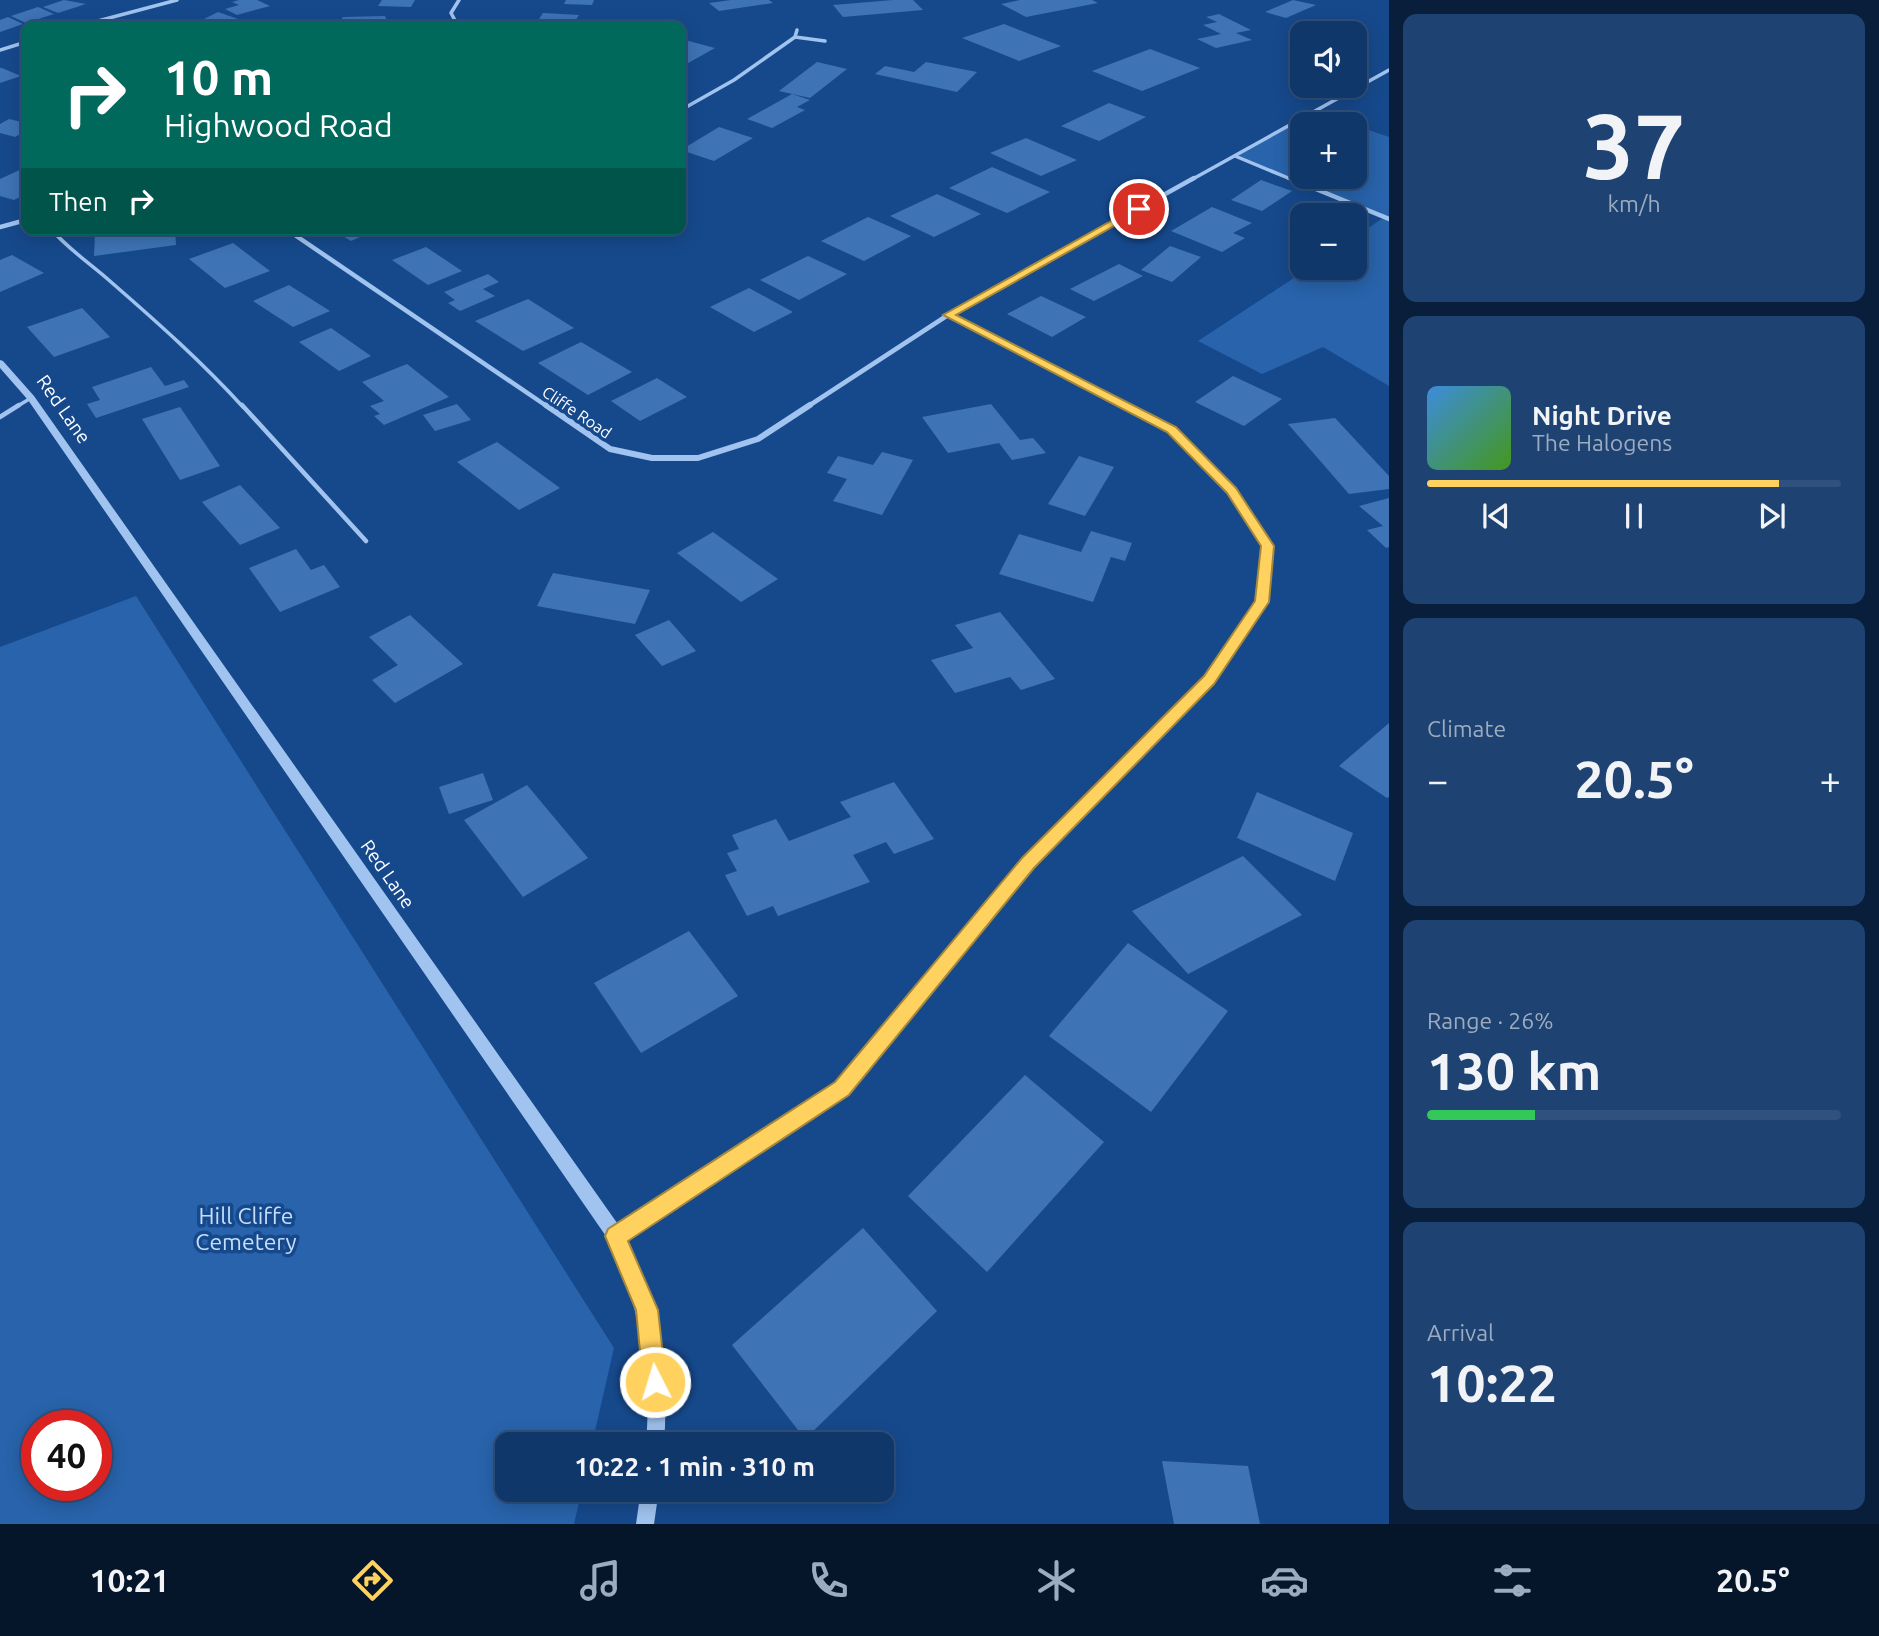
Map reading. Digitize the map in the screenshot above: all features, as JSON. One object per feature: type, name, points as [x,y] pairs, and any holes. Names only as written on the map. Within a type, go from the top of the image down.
[{"type":"street","points":[[98,21],[177,0]]},
{"type":"street","points":[[455,21],[451,13],[459,0]]},
{"type":"street","points":[[686,107],[734,80],[795,37],[797,30]]},
{"type":"street","points":[[795,37],[825,41]]},
{"type":"street","points":[[0,50],[21,44]]},
{"type":"street","name":"Cliffe Road","points":[[295,235],[610,449],[652,458],[698,458],[758,439],[948,315],[1389,70]]},
{"type":"street","points":[[1235,156],[1389,219]]},
{"type":"street","points":[[0,227],[21,221]]},
{"type":"street","points":[[616,1236],[842,1089],[1028,863],[1209,680],[1262,602],[1267,546],[1232,491],[1172,430],[948,315]]},
{"type":"street","name":"Red Lane","points":[[0,363],[31,398],[616,1236],[647,1310],[654,1360],[656,1432]]},
{"type":"street","points":[[645,1524],[648,1502]]},
{"type":"lane","points":[[56,235],[66,247],[100,272],[202,362],[366,541]]},
{"type":"lane","points":[[0,417],[31,398]]},
{"type":"green space","points":[[1290,125],[1290,179],[1235,156]]},
{"type":"green space","points":[[1367,129],[1389,137],[1389,386],[1323,347],[1262,374],[1198,341],[1291,280],[1367,280],[1367,229],[1383,218],[1367,211],[1367,203],[1347,203],[1314,189],[1367,189]]},
{"type":"green space","name":"Hill Cliffe Cemetery","points":[[136,596],[614,1348],[595,1432],[495,1432],[495,1502],[579,1502],[574,1524],[0,1524],[0,647]]},
{"type":"building","points":[[64,0],[86,4],[58,13],[43,7]]},
{"type":"building","points":[[257,0],[270,6],[237,15],[225,9],[239,5],[232,2]]},
{"type":"building","points":[[382,0],[415,0],[411,7],[378,6]]},
{"type":"building","points":[[566,0],[594,0],[592,5],[564,4]]},
{"type":"building","points":[[769,0],[773,3],[719,11],[709,3]]},
{"type":"building","points":[[913,0],[923,10],[843,17],[833,5]]},
{"type":"building","points":[[1020,0],[1092,0],[1098,3],[1026,17],[1001,4]]},
{"type":"building","points":[[1293,0],[1316,5],[1286,18],[1265,12]]},
{"type":"building","points":[[38,7],[54,14],[32,21],[22,21],[11,16]]},
{"type":"building","points":[[218,12],[238,19],[233,21],[200,21]]},
{"type":"building","points":[[543,13],[579,15],[575,21],[538,21]]},
{"type":"building","points":[[1219,14],[1251,30],[1236,33],[1252,40],[1216,48],[1197,39],[1221,34],[1203,25],[1217,22],[1206,17]]},
{"type":"building","points":[[385,16],[387,21],[340,21],[343,17]]},
{"type":"building","points":[[8,17],[21,25],[0,32],[0,20]]},
{"type":"building","points":[[1004,24],[1061,46],[1019,61],[962,38]]},
{"type":"building","points":[[686,40],[715,48],[686,64]]},
{"type":"building","points":[[1150,49],[1200,68],[1142,91],[1092,71]]},
{"type":"building","points":[[817,62],[847,69],[810,98],[779,91]]},
{"type":"building","points":[[926,62],[977,72],[957,92],[875,74],[885,66],[914,72]]},
{"type":"building","points":[[2,68],[21,76],[0,83]]},
{"type":"building","points":[[792,94],[810,100],[797,107],[805,110],[772,128],[747,119]]},
{"type":"building","points":[[1109,103],[1146,117],[1099,141],[1061,126]]},
{"type":"building","points":[[9,119],[21,122],[21,134],[15,137],[0,133],[0,124]]},
{"type":"building","points":[[719,127],[753,138],[714,161],[686,152],[686,147]]},
{"type":"building","points":[[1026,138],[1077,160],[1041,176],[990,153]]},
{"type":"building","points":[[992,167],[1050,192],[1007,213],[949,188]]},
{"type":"building","points":[[21,169],[21,196],[14,200],[0,196],[0,179]]},
{"type":"building","points":[[1261,180],[1292,191],[1262,211],[1231,200]]},
{"type":"building","points":[[937,194],[981,214],[934,237],[890,216]]},
{"type":"building","points":[[1212,207],[1252,223],[1233,233],[1245,238],[1222,252],[1171,231]]},
{"type":"building","points":[[868,217],[911,236],[864,261],[821,241]]},
{"type":"building","points":[[95,235],[175,235],[176,245],[94,256]]},
{"type":"building","points":[[341,235],[364,235],[351,241]]},
{"type":"building","points":[[233,243],[270,271],[225,288],[189,259]]},
{"type":"building","points":[[1170,246],[1201,257],[1172,282],[1141,270]]},
{"type":"building","points":[[426,247],[462,271],[428,285],[392,260]]},
{"type":"building","points":[[12,255],[44,273],[0,292],[0,260]]},
{"type":"building","points":[[808,256],[847,274],[799,300],[760,280]]},
{"type":"building","points":[[1119,264],[1143,276],[1094,301],[1070,289]]},
{"type":"building","points":[[488,274],[499,282],[483,289],[495,296],[460,311],[448,303],[455,300],[444,292]]},
{"type":"building","points":[[289,285],[330,311],[293,327],[253,301]]},
{"type":"building","points":[[749,288],[793,312],[754,332],[710,307]]},
{"type":"building","points":[[1041,296],[1086,317],[1052,337],[1007,314]]},
{"type":"building","points":[[528,299],[574,328],[523,351],[475,321]]},
{"type":"building","points":[[82,308],[110,337],[54,357],[27,327]]},
{"type":"building","points":[[331,328],[371,356],[339,371],[299,342]]},
{"type":"building","points":[[581,342],[632,372],[588,395],[538,363]]},
{"type":"building","points":[[407,364],[449,397],[384,425],[374,416],[380,414],[370,406],[384,401],[362,382]]},
{"type":"building","points":[[151,367],[165,386],[184,380],[189,387],[96,418],[87,404],[100,400],[92,387]]},
{"type":"building","points":[[1233,376],[1282,399],[1244,426],[1195,402]]},
{"type":"building","points":[[657,378],[687,397],[640,421],[611,401]]},
{"type":"building","points":[[457,404],[471,420],[435,431],[423,415]]},
{"type":"building","points":[[991,404],[1020,440],[1033,438],[1046,453],[1012,460],[999,443],[948,453],[922,417]]},
{"type":"building","points":[[180,407],[220,466],[180,480],[142,419]]},
{"type":"building","points":[[1335,418],[1389,476],[1389,489],[1349,494],[1288,424]]},
{"type":"building","points":[[497,442],[560,488],[519,510],[457,462]]},
{"type":"building","points":[[882,452],[913,460],[882,515],[833,501],[847,479],[827,473],[838,456],[873,465]]},
{"type":"building","points":[[1079,456],[1114,467],[1085,516],[1048,504]]},
{"type":"building","points":[[240,485],[280,528],[240,545],[202,502]]},
{"type":"building","points":[[1389,498],[1389,547],[1386,548],[1367,530],[1383,526],[1359,506]]},
{"type":"building","points":[[1091,531],[1132,543],[1125,561],[1111,557],[1093,602],[999,574],[1019,534],[1081,552]]},
{"type":"building","points":[[713,532],[778,579],[741,602],[677,553]]},
{"type":"building","points":[[296,549],[311,570],[324,565],[340,587],[280,612],[249,568]]},
{"type":"building","points":[[553,573],[650,590],[635,624],[537,606]]},
{"type":"building","points":[[1000,612],[1055,679],[1021,690],[1010,677],[955,693],[931,660],[973,648],[955,625]]},
{"type":"building","points":[[410,615],[463,664],[395,703],[372,680],[398,665],[369,637]]},
{"type":"building","points":[[669,620],[696,651],[662,666],[635,635]]},
{"type":"building","points":[[1389,723],[1389,797],[1387,798],[1339,766]]},
{"type":"building","points":[[483,773],[493,800],[449,814],[439,787]]},
{"type":"building","points":[[894,782],[934,839],[894,854],[886,842],[853,855],[870,882],[778,916],[773,906],[747,916],[725,875],[737,871],[727,853],[739,849],[732,835],[776,819],[789,841],[851,817],[840,802]]},
{"type":"building","points":[[527,785],[588,858],[523,897],[464,820]]},
{"type":"building","points":[[1257,792],[1353,833],[1335,881],[1237,838]]},
{"type":"building","points":[[1243,856],[1302,915],[1188,974],[1132,911]]},
{"type":"building","points":[[689,931],[738,996],[641,1053],[594,983]]},
{"type":"building","points":[[1128,943],[1228,1011],[1151,1112],[1049,1036]]},
{"type":"building","points":[[1025,1075],[1104,1142],[987,1272],[908,1196]]},
{"type":"building","points":[[863,1228],[937,1311],[812,1432],[800,1432],[732,1345]]},
{"type":"building","points":[[1162,1461],[1248,1466],[1260,1524],[1174,1524]]},
{"type":"route","points":[[655,1382],[647,1310],[633,1270],[616,1236],[842,1089],[1028,863],[1209,680],[1262,602],[1267,546],[1232,491],[1172,430],[948,315],[1139,209]]}]
